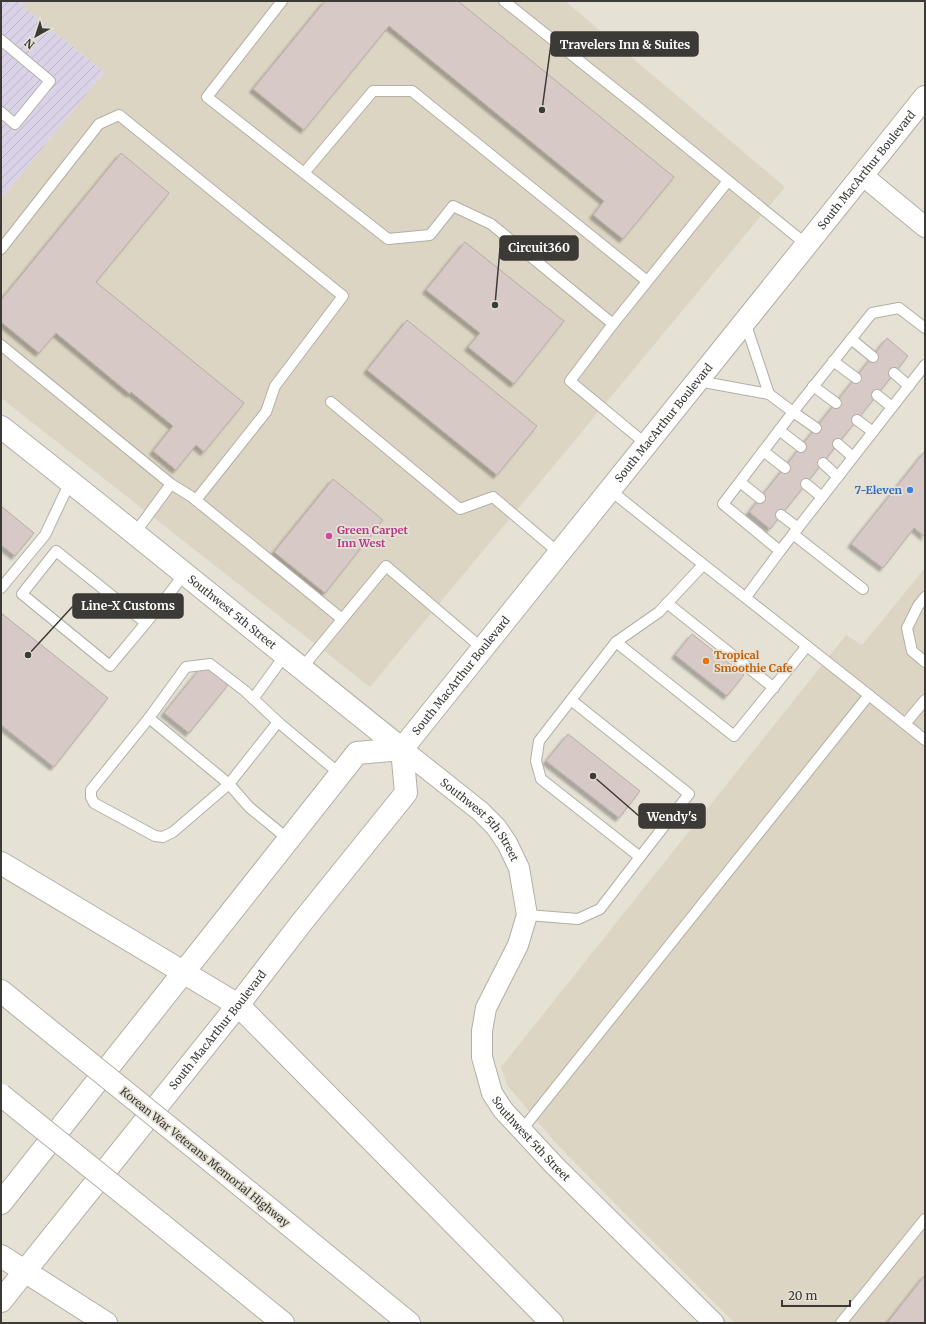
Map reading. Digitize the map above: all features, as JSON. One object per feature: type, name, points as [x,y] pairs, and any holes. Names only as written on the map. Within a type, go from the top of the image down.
[{"type":"main road","name":"South MacArthur Boulevard","points":[[1,1301],[238,1005],[302,922],[406,794],[402,749],[925,97]]},
{"type":"main road","name":"Southwest 5th Street","points":[[1,427],[135,533],[402,749]]},
{"type":"main road","points":[[1,1203],[184,974],[288,839],[357,753],[402,749]]},
{"type":"main road","points":[[1,863],[238,1005],[552,1323]]},
{"type":"main road","name":"Korean War Veterans Memorial Highway","points":[[1,991],[409,1323]]},
{"type":"main road","points":[[1,1095],[283,1323]]},
{"type":"main road","points":[[1,1256],[106,1323]]},
{"type":"street","points":[[862,175],[925,227]]},
{"type":"street","name":"Southwest 5th Street","points":[[402,749],[480,811],[496,826],[507,843],[519,868],[527,915],[518,945],[486,1008],[482,1031],[482,1057],[492,1093],[503,1110],[521,1131],[714,1323]]},
{"type":"lane","points":[[282,1],[207,97],[388,239],[430,235],[453,206],[491,224],[613,324]]},
{"type":"lane","points":[[504,1],[807,245]]},
{"type":"lane","points":[[1,40],[50,81],[14,124],[1,112]]},
{"type":"lane","points":[[304,173],[373,91],[412,91],[647,282]]},
{"type":"lane","points":[[1,249],[99,124],[120,115],[343,296],[275,386],[266,412],[196,500]]},
{"type":"lane","points":[[646,444],[570,381],[613,324],[728,181]]},
{"type":"lane","points":[[780,551],[722,504],[792,412],[872,313],[899,308],[925,328]]},
{"type":"lane","points":[[745,322],[769,394]]},
{"type":"lane","points":[[851,339],[873,357]]},
{"type":"lane","points":[[1,345],[171,484],[196,500],[342,619]]},
{"type":"lane","points":[[833,361],[856,378]]},
{"type":"lane","points":[[746,597],[925,365]]},
{"type":"lane","points":[[894,373],[909,386]]},
{"type":"lane","points":[[698,381],[769,394],[816,428]]},
{"type":"lane","points":[[813,386],[836,403]]},
{"type":"lane","points":[[877,395],[892,407]]},
{"type":"lane","points":[[331,402],[460,509],[493,497],[558,554]]},
{"type":"lane","points":[[857,420],[873,432]]},
{"type":"lane","points":[[779,430],[801,447]]},
{"type":"lane","points":[[838,444],[853,457]]},
{"type":"lane","points":[[763,451],[785,468]]},
{"type":"lane","points":[[822,464],[838,477]]},
{"type":"lane","points":[[1,588],[45,535],[70,482]]},
{"type":"lane","points":[[740,482],[760,498]]},
{"type":"lane","points":[[135,533],[171,484]]},
{"type":"lane","points":[[806,484],[822,497]]},
{"type":"lane","points":[[610,490],[925,740]]},
{"type":"lane","points":[[781,515],[796,531],[863,589]]},
{"type":"lane","points":[[146,624],[56,551],[22,594],[110,666],[146,624],[184,574]]},
{"type":"lane","points":[[640,857],[541,779],[536,761],[538,741],[616,642],[660,612],[703,565]]},
{"type":"lane","points":[[302,668],[386,566],[483,649]]},
{"type":"lane","points":[[925,598],[918,606],[907,628],[912,651],[925,662]]},
{"type":"lane","points":[[667,603],[774,688]]},
{"type":"lane","points":[[616,642],[734,736],[807,646]]},
{"type":"lane","points":[[253,699],[285,655]]},
{"type":"lane","points":[[278,722],[229,784],[173,832],[163,837],[155,836],[94,803],[91,797],[91,790],[149,718],[186,667],[210,664],[340,774]]},
{"type":"lane","points":[[521,1131],[869,695]]},
{"type":"lane","points":[[527,915],[578,919],[600,909],[690,794],[571,700]]},
{"type":"lane","points":[[905,724],[925,700]]},
{"type":"lane","points":[[149,718],[229,784],[249,807],[288,839]]},
{"type":"lane","points":[[841,1323],[925,1219]]},
{"type":"shaded area","points":[[1,1],[28,1],[23,7],[104,72],[1,199]]},
{"type":"shaded area","points":[[28,1],[565,1],[785,187],[370,687],[1,398],[1,199],[104,72],[23,7]]},
{"type":"shaded area","points":[[925,568],[925,1323],[735,1323],[555,1142],[507,1085],[501,1067],[846,635],[862,645]]},
{"type":"building","points":[[325,1],[458,1],[674,177],[623,239],[593,215],[604,201],[389,26],[304,130],[253,89]]},
{"type":"building","points":[[121,153],[169,193],[96,282],[244,403],[204,452],[196,445],[176,470],[153,451],[173,426],[131,392],[130,394],[56,333],[39,353],[1,322],[1,300]]},
{"type":"building","points":[[465,242],[564,321],[514,384],[468,347],[480,333],[426,290]]},
{"type":"building","points":[[407,320],[537,426],[497,475],[367,370]]},
{"type":"building","points":[[887,338],[908,356],[770,529],[749,512]]},
{"type":"building","name":"7-Eleven","points":[[925,451],[925,537],[914,528],[883,568],[851,544]]},
{"type":"building","name":"Green Carpet Inn West","points":[[333,479],[383,520],[325,593],[274,552]]},
{"type":"building","points":[[1,506],[34,533],[15,556],[1,545]]},
{"type":"building","points":[[1,613],[108,698],[54,767],[1,725]]},
{"type":"building","points":[[692,634],[744,675],[727,696],[675,655]]},
{"type":"building","points":[[203,665],[228,685],[189,733],[164,713]]},
{"type":"building","points":[[568,734],[640,791],[619,818],[546,761]]},
{"type":"building","points":[[925,1275],[925,1323],[887,1323]]},
{"type":"place","name":"Travelers Inn & Suites","points":[[542,110]]},
{"type":"place","name":"Circuit360","points":[[495,305]]},
{"type":"place","name":"7-Eleven","points":[[910,490]]},
{"type":"place","name":"Green Carpet Inn West","points":[[329,536]]},
{"type":"place","name":"Line-X Customs","points":[[28,655]]},
{"type":"place","name":"Tropical Smoothie Cafe","points":[[706,661]]},
{"type":"place","name":"Wendy's","points":[[593,776]]}]
